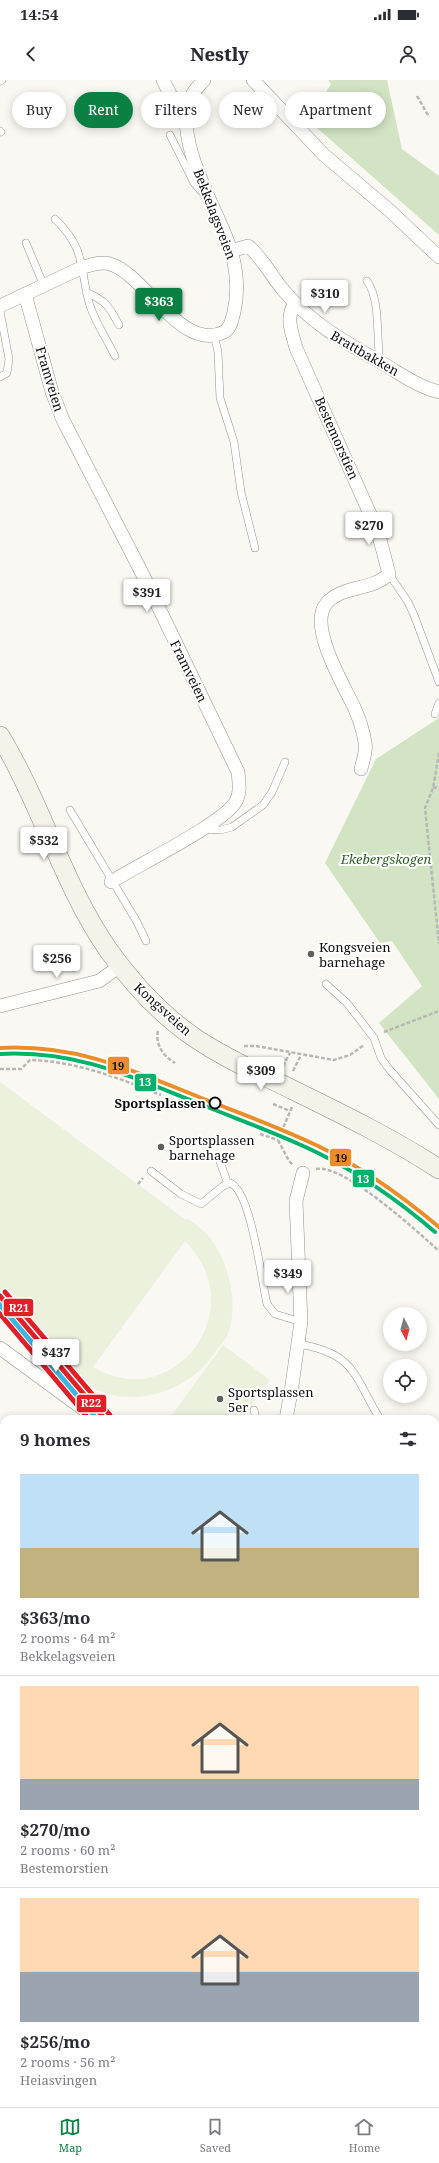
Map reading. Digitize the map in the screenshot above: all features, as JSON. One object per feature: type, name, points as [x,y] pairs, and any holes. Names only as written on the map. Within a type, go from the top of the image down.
[{"type":"main road","name":"Kongsveien","points":[[0,736],[26,783],[80,902],[98,935],[120,966],[164,1013],[194,1037],[226,1057],[344,1115],[398,1144],[439,1169]]},
{"type":"street","points":[[163,80],[169,92]]},
{"type":"street","name":"Bekkelagsveien","points":[[195,92],[204,80]]},
{"type":"street","points":[[253,80],[324,155],[389,210],[439,257]]},
{"type":"street","name":"Bekkelagsveien","points":[[186,128],[195,162],[209,201],[225,232],[236,271],[236,303],[231,325],[225,332],[214,334]]},
{"type":"street","name":"Brattbakken","points":[[231,251],[248,246],[261,258],[284,291],[321,327],[362,353],[418,384],[439,392]]},
{"type":"street","points":[[0,306],[83,267],[97,263],[108,264],[120,268],[186,329],[205,335],[214,334]]},
{"type":"street","name":"Framveien","points":[[26,294],[52,392],[63,420],[145,579],[238,772],[240,794],[236,803],[227,812],[202,829],[111,882]]},
{"type":"street","name":"Bestemorstien","points":[[295,303],[290,310],[289,320],[296,348],[378,532],[388,574]]},
{"type":"street","points":[[361,769],[366,749],[362,728],[355,707],[338,678],[328,652],[321,624],[322,612],[333,598],[380,580],[388,574]]},
{"type":"street","points":[[0,1006],[99,981],[120,966]]},
{"type":"street","points":[[287,1415],[299,1344],[300,1322],[296,1201],[302,1173]]},
{"type":"street","points":[[0,1348],[92,1415]]},
{"type":"lane","points":[[170,135],[194,183],[209,201]]},
{"type":"lane","points":[[55,219],[73,240],[80,255],[86,292],[91,308],[114,356]]},
{"type":"lane","points":[[26,243],[44,286]]},
{"type":"lane","points":[[367,281],[372,288],[375,299],[377,344],[380,362]]},
{"type":"lane","points":[[86,292],[103,299],[109,306],[119,325]]},
{"type":"lane","points":[[0,312],[9,359],[7,372],[0,378]]},
{"type":"lane","points":[[214,334],[218,352],[220,398],[234,442],[241,492],[255,548]]},
{"type":"lane","name":"Bestemorstien","points":[[388,574],[408,602],[439,682]]},
{"type":"lane","points":[[435,714],[439,703]]},
{"type":"lane","points":[[202,829],[221,830],[232,827],[263,805],[272,792],[285,762]]},
{"type":"lane","points":[[70,810],[111,882],[137,922],[146,941]]},
{"type":"lane","points":[[326,984],[347,1003],[374,1038],[381,1058],[388,1069],[439,1125]]},
{"type":"lane","points":[[219,1159],[228,1184]]},
{"type":"lane","points":[[150,1171],[181,1194],[201,1204],[228,1184],[233,1184],[238,1189],[247,1211],[267,1304],[275,1314],[300,1322]]},
{"type":"lane","points":[[299,1344],[323,1348],[344,1360],[359,1381],[378,1415]]},
{"type":"lane","points":[[254,1410],[255,1415]]},
{"type":"path","points":[[417,96],[428,116]]},
{"type":"path","points":[[439,753],[432,788],[425,808],[439,944]]},
{"type":"path","points":[[432,788],[439,787]]},
{"type":"path","points":[[237,1046],[256,1046],[328,1060],[342,1058],[391,1028],[439,1011]]},
{"type":"path","points":[[164,1013],[158,1028],[158,1044],[165,1056],[175,1063]]},
{"type":"path","points":[[282,1068],[290,1053]]},
{"type":"path","points":[[292,1073],[301,1055]]},
{"type":"path","points":[[0,1069],[21,1069],[30,1060],[45,1060],[100,1073],[161,1095]]},
{"type":"path","points":[[273,1104],[290,1111]]},
{"type":"path","points":[[278,1140],[293,1105]]},
{"type":"path","points":[[260,1134],[278,1140],[289,1161],[302,1173],[322,1168],[345,1176],[362,1188],[439,1251]]},
{"type":"green space","points":[[328,80],[387,80],[402,149],[439,176],[439,235],[317,128],[386,128],[386,92],[326,92],[331,84]]},
{"type":"green space","name":"Ekebergskogen","points":[[439,718],[439,1099],[379,1023],[422,986],[392,941],[380,943],[325,863],[376,759]]},
{"type":"green space","points":[[0,1082],[186,1220],[187,1218],[205,1232],[217,1248],[227,1271],[232,1297],[232,1310],[228,1334],[206,1364],[195,1374],[169,1390],[139,1397],[108,1394],[81,1382],[52,1362],[0,1320]],"holes":[[[185,1241],[204,1268],[211,1297],[207,1324],[195,1348],[175,1366],[151,1377],[123,1378],[93,1367]]]},
{"type":"green space","name":"Sportsplassen 5er","points":[[223,1345],[270,1380],[245,1415],[172,1415]]},
{"type":"transit line","name":"19","points":[[0,1048],[55,1050],[105,1062],[154,1079],[276,1127],[304,1139],[350,1163],[396,1193],[439,1227]]},
{"type":"transit line","name":"13","points":[[0,1054],[54,1056],[103,1067],[151,1084],[274,1133],[334,1161],[364,1179],[393,1199],[435,1232]]},
{"type":"transit line","name":"R21","points":[[5,1292],[110,1415]]},
{"type":"transit line","name":"R22","points":[[0,1296],[102,1415]]},
{"type":"transit line","points":[[0,1305],[94,1415]]},
{"type":"transit line","points":[[0,1314],[86,1415]]},
{"type":"place","name":"Kongsveien barnehage","points":[[311,954]]},
{"type":"place","name":"Sportsplassen","points":[[215,1103]]},
{"type":"place","name":"Sportsplassen barnehage","points":[[161,1147]]},
{"type":"place","name":"Sportsplassen 5er","points":[[220,1399]]}]
